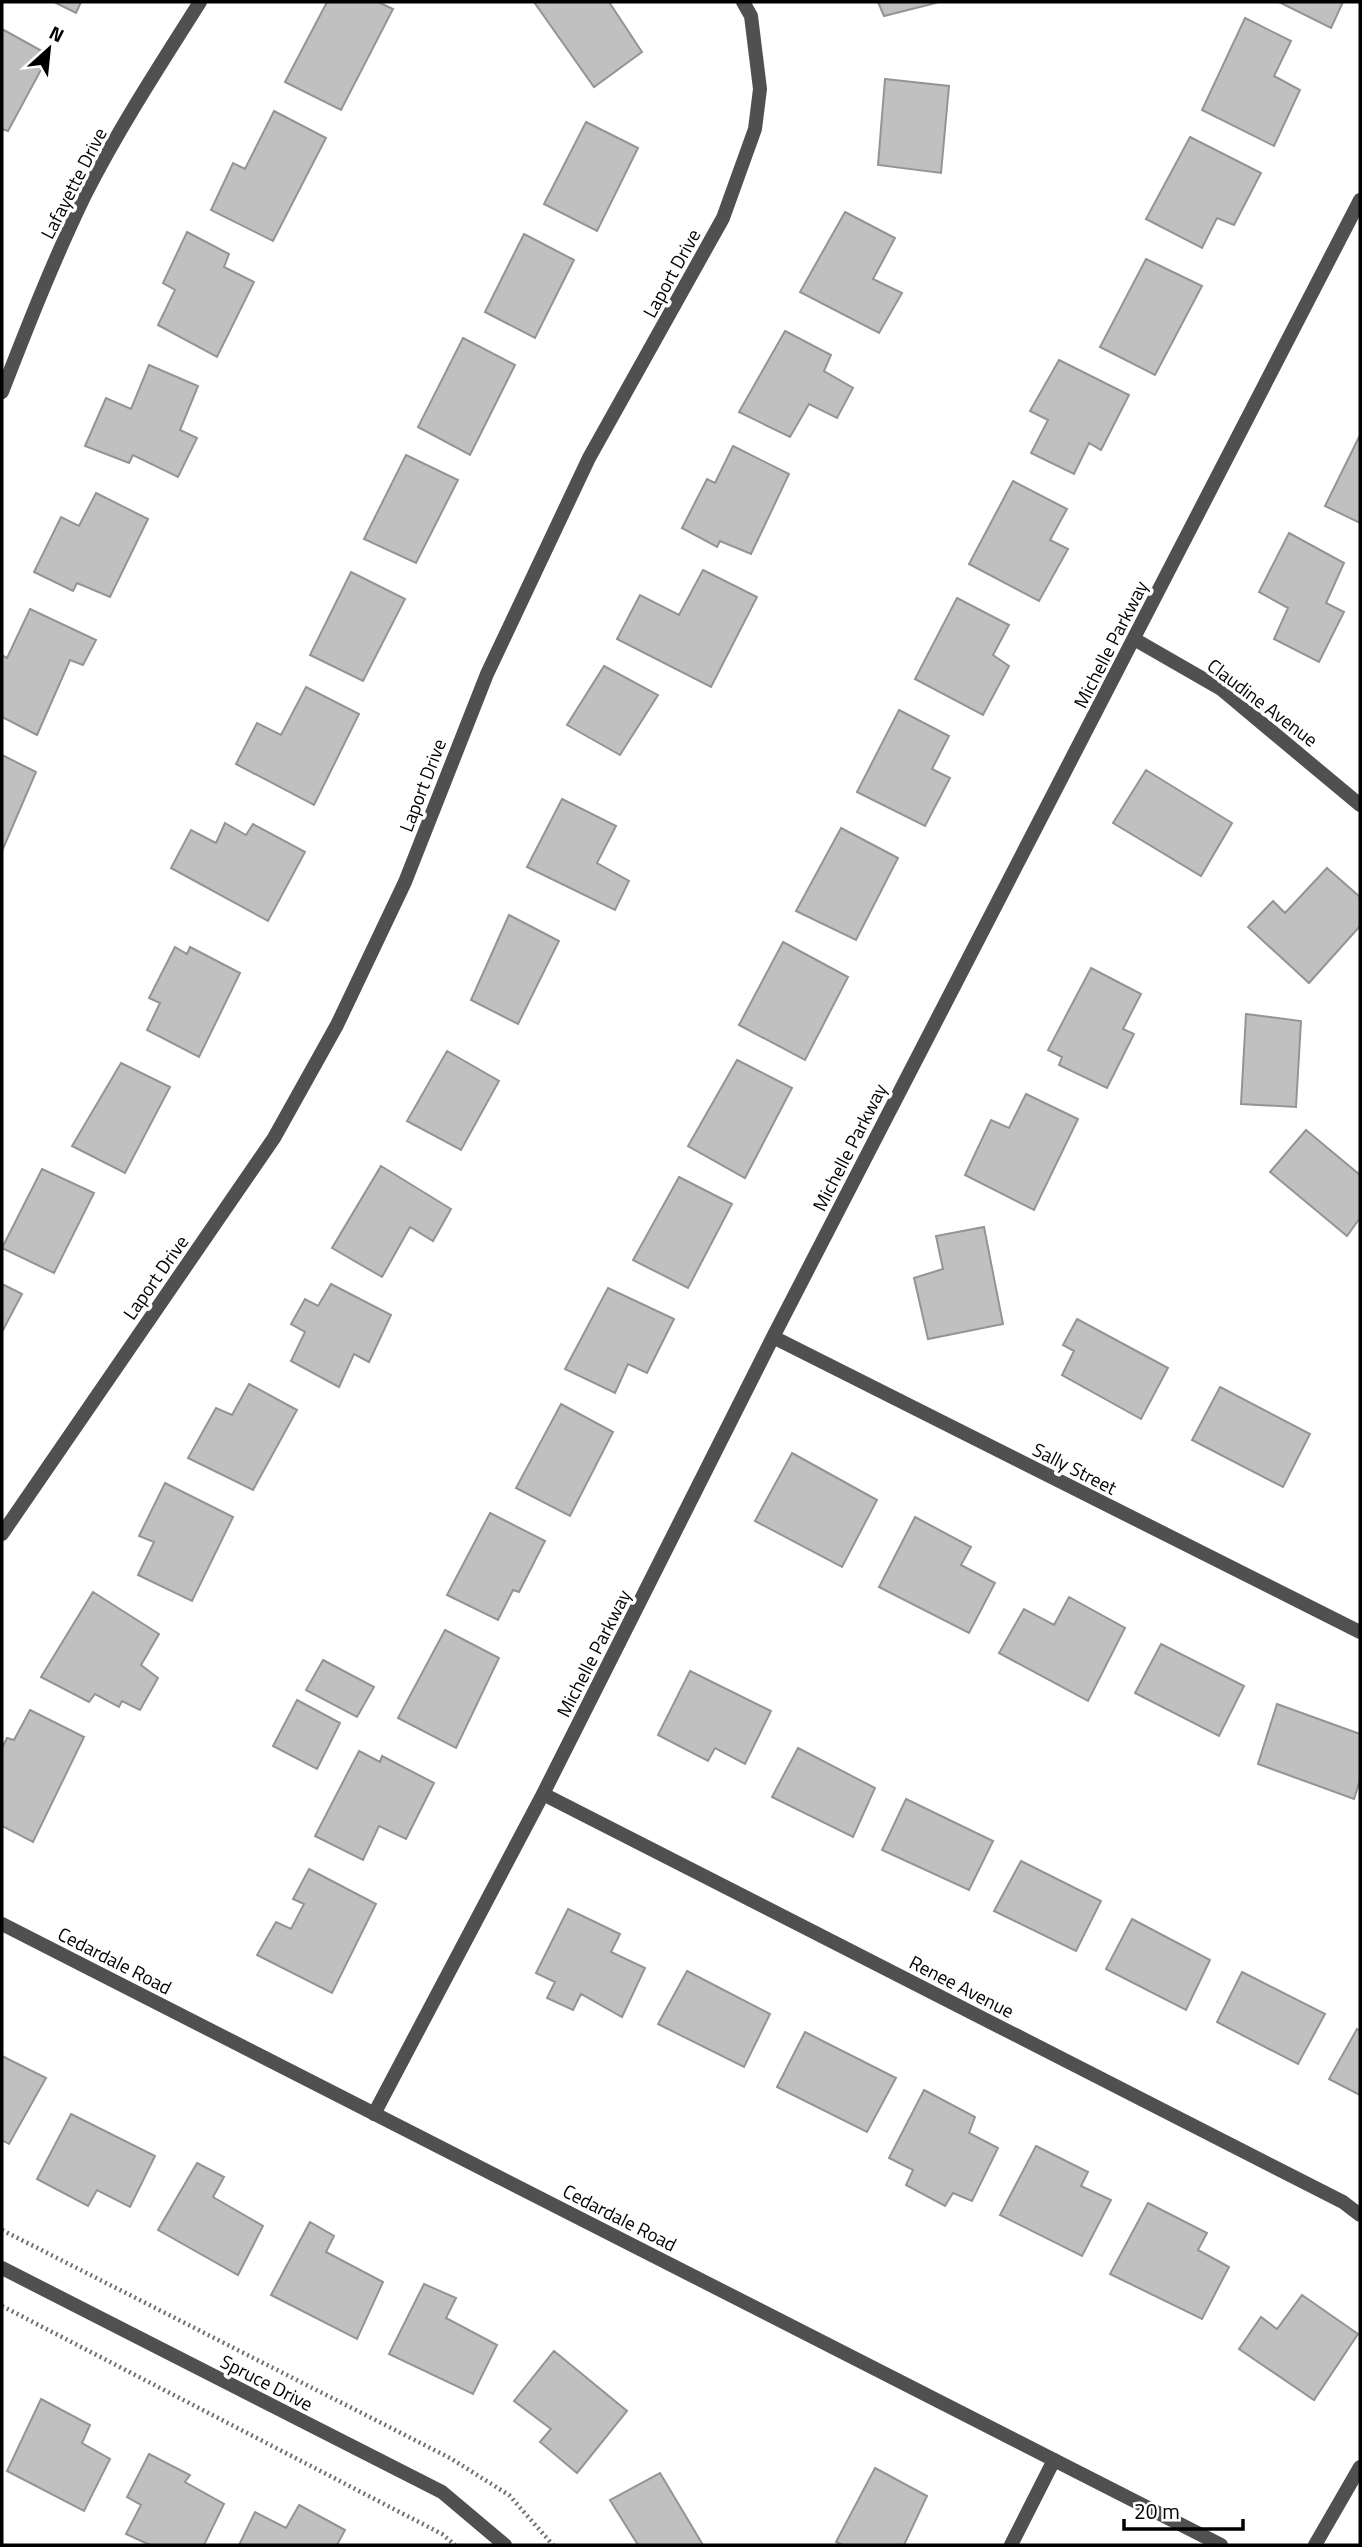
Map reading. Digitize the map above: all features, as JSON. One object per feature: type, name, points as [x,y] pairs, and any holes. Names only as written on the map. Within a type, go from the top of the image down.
[{"type":"street","name":"Lafayette Drive","points":[[2,392],[41,290],[86,194],[140,96],[200,2]]},
{"type":"street","name":"Laport Drive","points":[[2,1534],[274,1138],[337,1025],[404,882],[486,674],[589,458],[723,218],[755,129],[760,89],[751,16],[743,2]]},
{"type":"street","name":"Michelle Parkway","points":[[374,2114],[543,1794],[773,1337],[1360,200]]},
{"type":"street","name":"Claudine Avenue","points":[[1134,639],[1221,690],[1360,805]]},
{"type":"street","name":"Sally Street","points":[[773,1337],[1360,1632]]},
{"type":"street","name":"Renee Avenue","points":[[543,1794],[1330,2195],[1360,2215]]},
{"type":"street","name":"Cedardale Road","points":[[2,1924],[1221,2545]]},
{"type":"street","name":"Spruce Drive","points":[[2,2268],[442,2492],[505,2545]]},
{"type":"street","points":[[1011,2545],[1054,2460]]},
{"type":"street","points":[[1315,2545],[1360,2467]]},
{"type":"path","points":[[2,2230],[450,2458],[509,2495],[553,2545]]},
{"type":"path","points":[[2,2306],[350,2485],[442,2534],[455,2545]]},
{"type":"building","points":[[54,2],[81,2],[76,13]]},
{"type":"building","points":[[327,2],[378,2],[393,9],[341,110],[285,82]]},
{"type":"building","points":[[534,2],[609,2],[642,52],[594,87]]},
{"type":"building","points":[[878,2],[935,2],[936,3],[884,16]]},
{"type":"building","points":[[1279,2],[1343,2],[1331,28]]},
{"type":"building","points":[[1245,18],[1291,41],[1274,76],[1300,90],[1274,146],[1202,110]]},
{"type":"building","points":[[2,29],[49,55],[8,131],[2,129]]},
{"type":"building","points":[[885,79],[949,86],[941,173],[878,165]]},
{"type":"building","points":[[274,111],[326,138],[273,241],[211,210],[233,163],[245,169]]},
{"type":"building","points":[[586,122],[638,148],[597,231],[544,204]]},
{"type":"building","points":[[1190,137],[1261,173],[1234,225],[1217,218],[1202,248],[1146,219]]},
{"type":"building","points":[[845,212],[895,238],[873,279],[902,293],[879,333],[800,292]]},
{"type":"building","points":[[187,232],[229,254],[224,267],[254,282],[217,357],[158,325],[175,290],[163,283]]},
{"type":"building","points":[[524,234],[574,260],[535,338],[485,312]]},
{"type":"building","points":[[1146,259],[1202,286],[1155,375],[1100,347]]},
{"type":"building","points":[[785,331],[831,355],[824,371],[853,388],[837,418],[809,404],[790,437],[739,412]]},
{"type":"building","points":[[463,338],[515,365],[470,455],[418,427]]},
{"type":"building","points":[[1059,360],[1129,395],[1101,450],[1089,443],[1074,474],[1031,453],[1048,420],[1030,411]]},
{"type":"building","points":[[149,365],[198,386],[180,430],[197,438],[178,477],[133,455],[129,463],[85,446],[106,398],[131,409]]},
{"type":"building","points":[[1360,435],[1360,523],[1325,506]]},
{"type":"building","points":[[733,446],[789,474],[751,554],[720,541],[717,547],[682,528],[707,479],[715,483]]},
{"type":"building","points":[[406,455],[458,480],[416,563],[364,539]]},
{"type":"building","points":[[1013,481],[1067,509],[1050,540],[1068,549],[1039,601],[969,564]]},
{"type":"building","points":[[96,493],[148,519],[110,597],[77,583],[73,591],[34,572],[61,517],[79,526]]},
{"type":"building","points":[[1289,533],[1344,563],[1326,603],[1344,612],[1319,662],[1274,639],[1288,608],[1259,592]]},
{"type":"building","points":[[703,570],[757,597],[711,687],[617,639],[640,595],[679,615]]},
{"type":"building","points":[[351,572],[405,599],[363,681],[310,655]]},
{"type":"building","points":[[957,598],[1009,625],[993,655],[1009,666],[983,715],[915,679]]},
{"type":"building","points":[[30,609],[96,640],[83,665],[70,660],[37,735],[2,717],[2,655],[7,658]]},
{"type":"building","points":[[604,666],[658,695],[620,755],[567,725]]},
{"type":"building","points":[[306,687],[359,714],[314,805],[236,764],[257,723],[281,735]]},
{"type":"building","points":[[899,710],[949,736],[932,769],[950,778],[925,826],[857,792]]},
{"type":"building","points":[[2,755],[36,772],[2,851]]},
{"type":"building","points":[[1146,770],[1232,823],[1201,876],[1113,823]]},
{"type":"building","points":[[562,799],[616,826],[597,863],[629,881],[615,910],[527,867]]},
{"type":"building","points":[[225,823],[246,835],[253,824],[305,852],[268,921],[171,868],[191,830],[216,843]]},
{"type":"building","points":[[841,828],[898,858],[856,940],[796,911]]},
{"type":"building","points":[[1327,868],[1360,897],[1360,926],[1309,983],[1248,927],[1273,901],[1285,913]]},
{"type":"building","points":[[509,915],[559,941],[518,1024],[471,1000]]},
{"type":"building","points":[[783,942],[848,977],[805,1060],[739,1025]]},
{"type":"building","points":[[175,947],[187,954],[190,947],[240,973],[199,1057],[147,1030],[160,1003],[149,998]]},
{"type":"building","points":[[1091,968],[1141,994],[1123,1029],[1134,1034],[1107,1088],[1059,1065],[1062,1057],[1048,1050]]},
{"type":"building","points":[[1246,1014],[1301,1021],[1296,1107],[1241,1104]]},
{"type":"building","points":[[447,1051],[499,1081],[461,1150],[407,1121]]},
{"type":"building","points":[[737,1060],[792,1088],[745,1178],[688,1146]]},
{"type":"building","points":[[121,1063],[170,1087],[125,1173],[72,1146]]},
{"type":"building","points":[[1026,1094],[1078,1119],[1034,1210],[965,1175],[991,1120],[1009,1128]]},
{"type":"building","points":[[1306,1130],[1360,1175],[1360,1218],[1347,1236],[1270,1172]]},
{"type":"building","points":[[381,1166],[451,1209],[433,1241],[410,1227],[382,1277],[332,1248]]},
{"type":"building","points":[[42,1169],[94,1193],[54,1273],[2,1248]]},
{"type":"building","points":[[679,1177],[732,1204],[688,1288],[633,1260]]},
{"type":"building","points":[[984,1227],[1003,1324],[928,1339],[914,1278],[943,1269],[936,1236]]},
{"type":"building","points":[[2,1284],[22,1294],[2,1332]]},
{"type":"building","points":[[331,1284],[391,1315],[369,1362],[354,1354],[339,1387],[291,1361],[305,1332],[291,1324],[305,1299],[318,1306]]},
{"type":"building","points":[[608,1288],[674,1319],[647,1373],[628,1364],[615,1393],[565,1369]]},
{"type":"building","points":[[1077,1319],[1168,1368],[1141,1419],[1062,1375],[1074,1351],[1063,1345]]},
{"type":"building","points":[[249,1384],[297,1410],[253,1490],[188,1458],[216,1408],[232,1415]]},
{"type":"building","points":[[1220,1387],[1310,1434],[1283,1487],[1192,1440]]},
{"type":"building","points":[[561,1404],[613,1432],[570,1516],[516,1488]]},
{"type":"building","points":[[792,1453],[877,1500],[842,1567],[755,1521]]},
{"type":"building","points":[[165,1483],[233,1517],[192,1601],[138,1575],[154,1542],[139,1536]]},
{"type":"building","points":[[490,1513],[545,1541],[519,1592],[513,1590],[498,1620],[447,1595]]},
{"type":"building","points":[[915,1517],[971,1547],[961,1565],[995,1583],[969,1633],[879,1587]]},
{"type":"building","points":[[93,1592],[159,1634],[141,1665],[158,1678],[140,1710],[122,1701],[119,1707],[95,1694],[89,1702],[41,1677]]},
{"type":"building","points":[[1069,1597],[1125,1628],[1088,1701],[999,1653],[1024,1609],[1054,1625]]},
{"type":"building","points":[[445,1630],[499,1658],[456,1748],[398,1718]]},
{"type":"building","points":[[1161,1644],[1244,1686],[1219,1736],[1135,1693]]},
{"type":"building","points":[[323,1660],[374,1687],[357,1717],[306,1690]]},
{"type":"building","points":[[690,1671],[771,1711],[745,1764],[715,1748],[708,1761],[658,1735]]},
{"type":"building","points":[[297,1700],[340,1723],[317,1769],[273,1746]]},
{"type":"building","points":[[1277,1704],[1360,1734],[1360,1780],[1354,1799],[1258,1764]]},
{"type":"building","points":[[30,1710],[84,1737],[33,1842],[2,1826],[2,1748],[7,1738],[14,1740]]},
{"type":"building","points":[[798,1748],[875,1788],[853,1837],[772,1797]]},
{"type":"building","points":[[359,1751],[380,1762],[382,1756],[434,1783],[406,1839],[379,1826],[363,1860],[315,1836]]},
{"type":"building","points":[[906,1799],[993,1841],[969,1890],[882,1850]]},
{"type":"building","points":[[1021,1861],[1101,1901],[1076,1951],[994,1911]]},
{"type":"building","points":[[309,1869],[376,1904],[332,1993],[257,1955],[276,1922],[291,1929],[304,1904],[293,1899]]},
{"type":"building","points":[[568,1909],[620,1934],[611,1952],[645,1968],[622,2017],[581,1994],[573,2010],[547,1998],[555,1982],[536,1973]]},
{"type":"building","points":[[1132,1919],[1210,1960],[1186,2010],[1106,1969]]},
{"type":"building","points":[[687,1971],[770,2014],[744,2067],[658,2024]]},
{"type":"building","points":[[1242,1972],[1325,2014],[1298,2064],[1217,2022]]},
{"type":"building","points":[[1357,2029],[1360,2031],[1360,2095],[1329,2079]]},
{"type":"building","points":[[805,2032],[896,2078],[867,2132],[777,2087]]},
{"type":"building","points":[[2,2056],[46,2078],[9,2144],[2,2140]]},
{"type":"building","points":[[924,2090],[975,2117],[969,2133],[998,2148],[972,2201],[953,2193],[945,2206],[906,2185],[913,2170],[889,2158]]},
{"type":"building","points":[[71,2114],[155,2156],[130,2207],[97,2190],[88,2206],[37,2179]]},
{"type":"building","points":[[1036,2146],[1088,2172],[1081,2186],[1111,2200],[1082,2256],[1000,2215]]},
{"type":"building","points":[[197,2163],[224,2177],[213,2197],[263,2226],[238,2275],[158,2230]]},
{"type":"building","points":[[1148,2203],[1207,2233],[1198,2250],[1229,2267],[1202,2319],[1110,2274]]},
{"type":"building","points":[[310,2222],[334,2236],[326,2252],[383,2282],[357,2339],[271,2295]]},
{"type":"building","points":[[424,2284],[456,2298],[446,2318],[497,2345],[473,2394],[389,2354]]},
{"type":"building","points":[[1302,2295],[1358,2334],[1314,2400],[1239,2349],[1261,2317],[1277,2329]]},
{"type":"building","points":[[554,2351],[627,2411],[577,2473],[540,2442],[551,2429],[514,2401]]},
{"type":"building","points":[[41,2399],[90,2425],[82,2443],[110,2459],[84,2511],[7,2471]]},
{"type":"building","points":[[149,2454],[190,2475],[185,2482],[224,2504],[204,2545],[150,2545],[126,2534],[141,2505],[127,2497]]},
{"type":"building","points":[[875,2468],[927,2496],[904,2545],[843,2545],[836,2542]]},
{"type":"building","points":[[660,2473],[703,2545],[638,2545],[610,2500]]},
{"type":"building","points":[[299,2505],[345,2530],[337,2545],[239,2545],[255,2512],[286,2528]]}]
